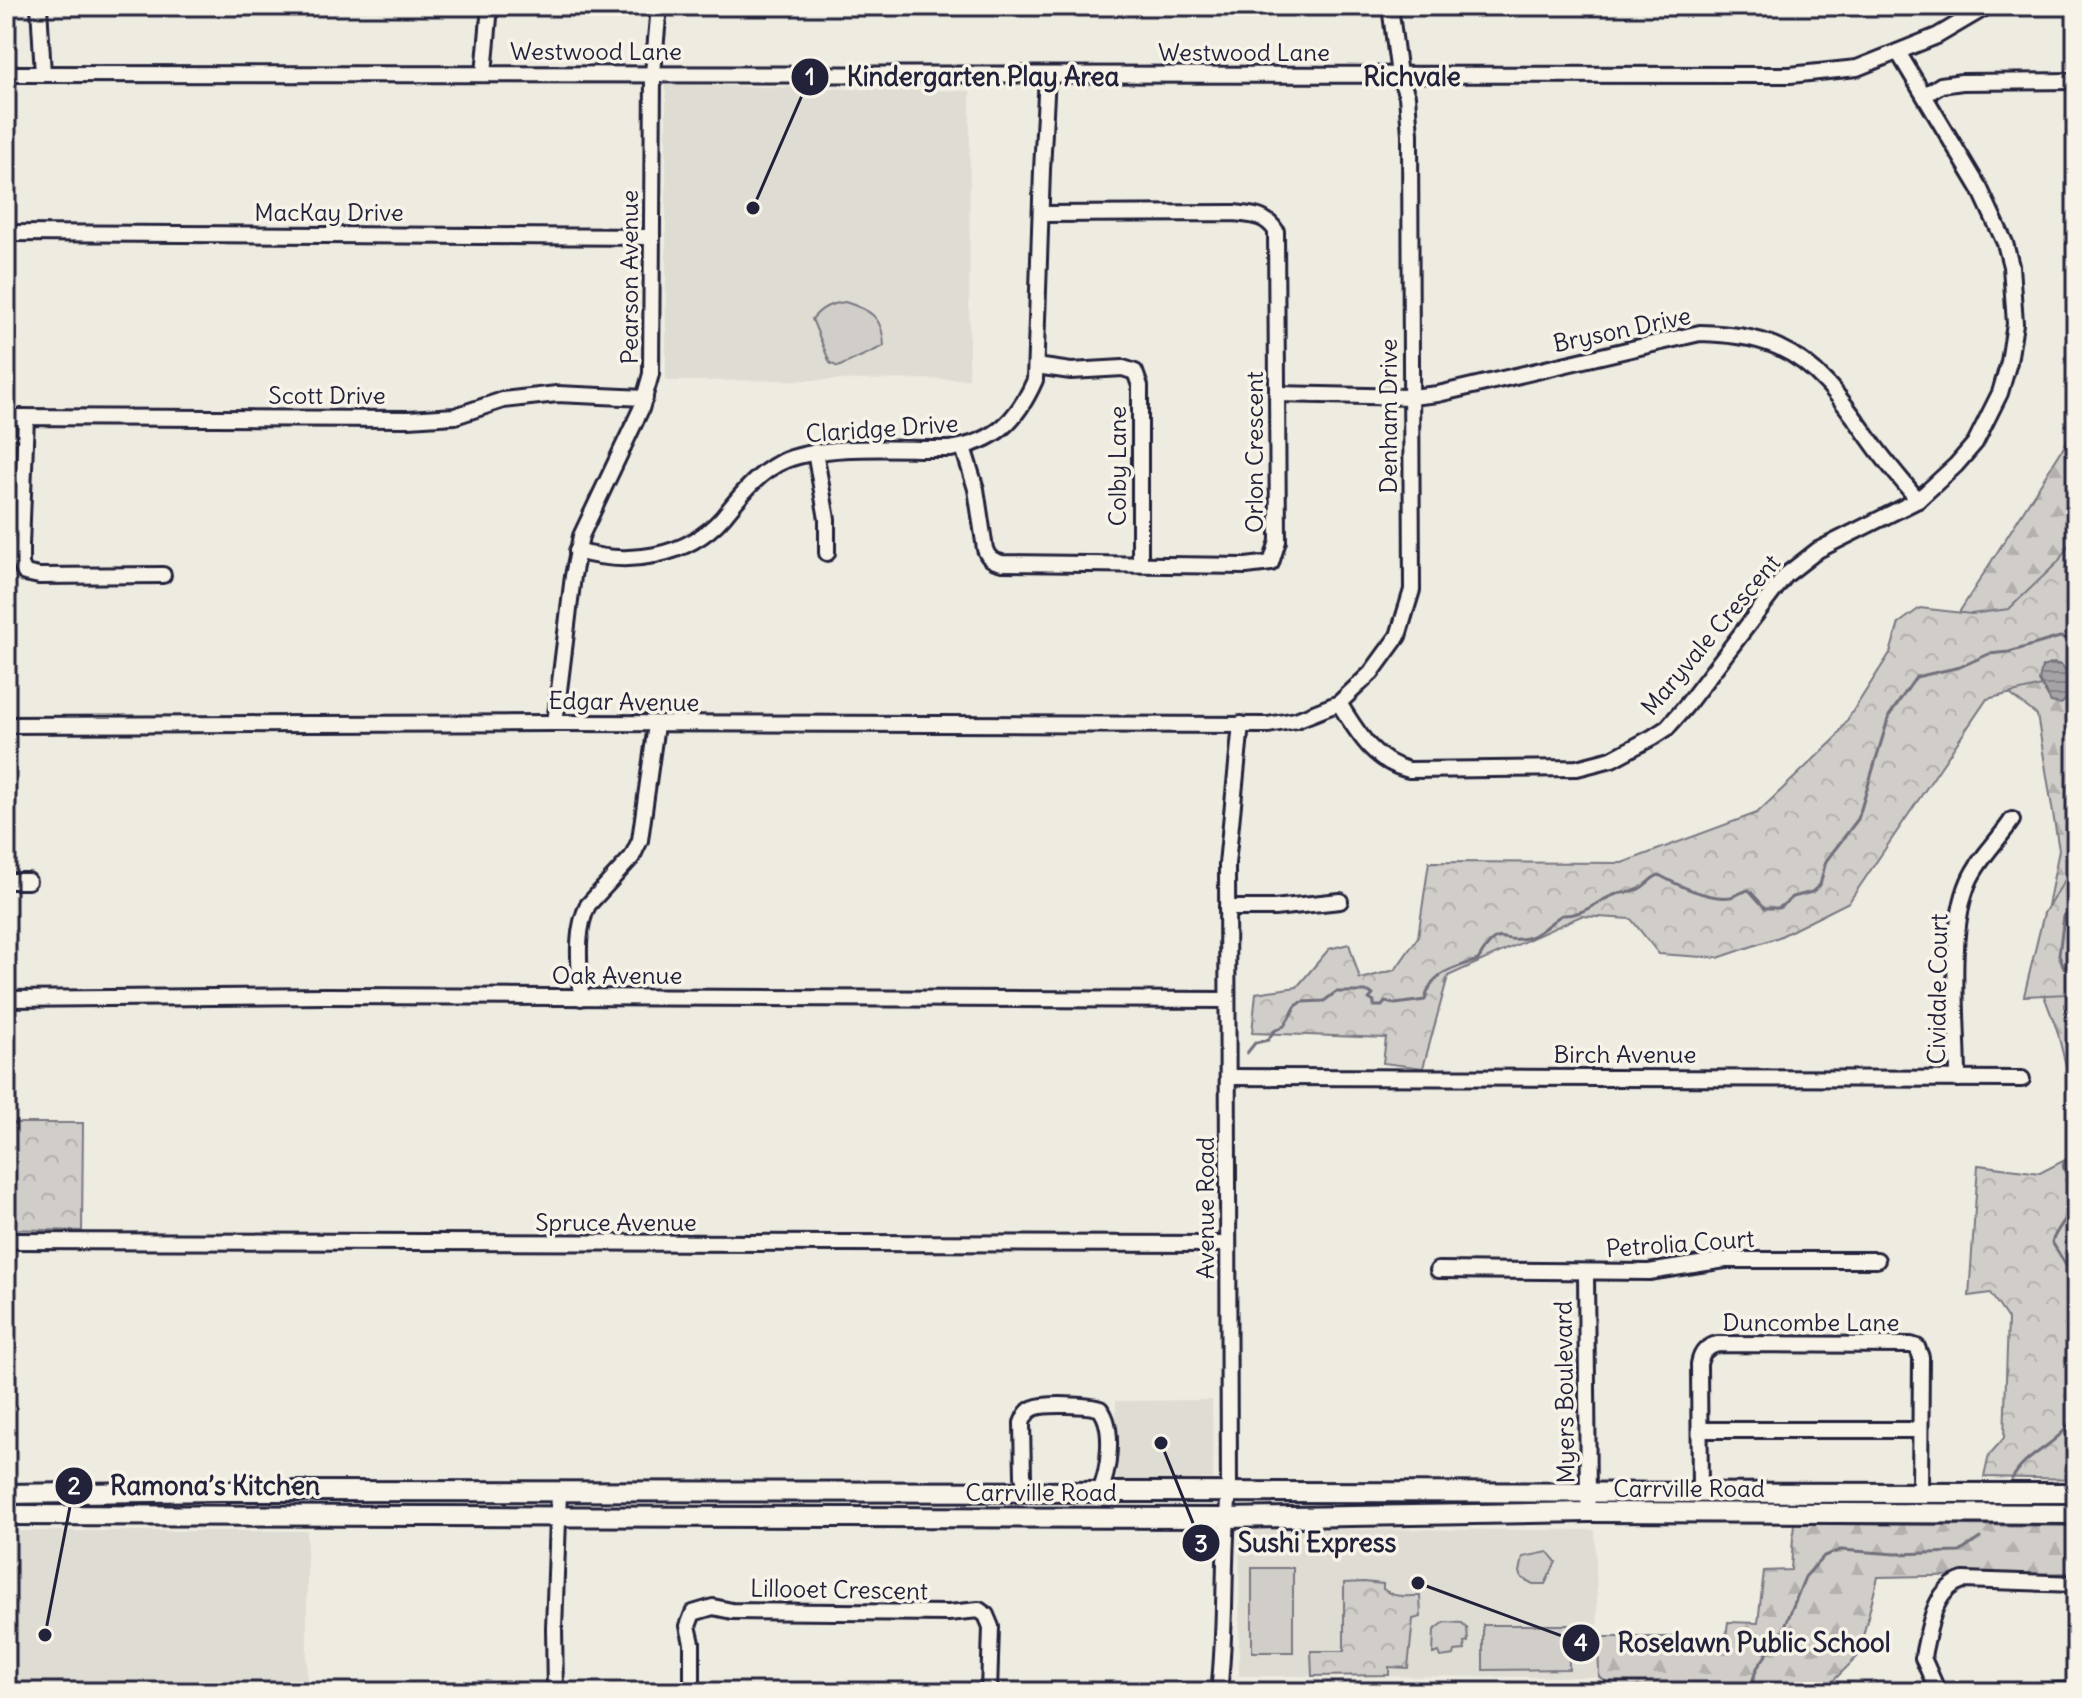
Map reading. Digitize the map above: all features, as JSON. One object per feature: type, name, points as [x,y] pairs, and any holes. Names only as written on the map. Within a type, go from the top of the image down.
[{"type":"main road","name":"Carrville Road","points":[[6,1494],[220,1491],[2076,1493]]},
{"type":"main road","points":[[915,1492],[916,1516]]},
{"type":"main road","points":[[1754,1493],[1754,1513]]},
{"type":"main road","points":[[1998,1493],[2002,1514]]},
{"type":"main road","points":[[1415,1494],[1416,1515]]},
{"type":"main road","name":"Carrville Road","points":[[6,1515],[1226,1518],[1589,1512],[2076,1514]]},
{"type":"street","points":[[39,6],[43,74]]},
{"type":"street","points":[[484,74],[490,6]]},
{"type":"street","name":"Pearson Avenue","points":[[555,723],[581,536],[645,398],[651,374],[653,73],[659,6]]},
{"type":"street","name":"Denham Drive","points":[[1241,724],[1268,725],[1296,720],[1339,703],[1371,673],[1398,636],[1412,590],[1410,134],[1407,96],[1399,75],[1390,6]]},
{"type":"street","name":"Westwood Lane","points":[[6,74],[1790,75],[1857,68],[1937,36],[1988,6]]},
{"type":"street","name":"Maryvale Crescent","points":[[1339,703],[1361,737],[1380,758],[1392,766],[1409,770],[1563,770],[1612,759],[1667,728],[1786,575],[1803,560],[1849,533],[1918,500],[1975,443],[1989,419],[2009,362],[2015,324],[2011,266],[2005,243],[1980,189],[1898,52]]},
{"type":"street","name":"Claridge Drive","points":[[577,551],[625,558],[675,551],[706,532],[742,493],[783,461],[815,452],[963,447],[994,435],[1011,420],[1027,399],[1035,380],[1047,76]]},
{"type":"street","points":[[1925,95],[1941,85],[1962,82],[2076,81]]},
{"type":"street","name":"Orlon Crescent","points":[[963,447],[976,489],[985,549],[987,556],[995,561],[1246,566],[1271,563],[1278,541],[1276,231],[1265,218],[1234,213],[1042,214]]},
{"type":"street","name":"MacKay Drive","points":[[6,233],[652,237]]},
{"type":"street","name":"Bryson Drive","points":[[1277,394],[1411,397],[1438,394],[1700,333],[1752,339],[1791,354],[1824,381],[1844,401],[1918,500]]},
{"type":"street","name":"Colby Lane","points":[[1036,366],[1071,371],[1129,369],[1138,377],[1140,564]]},
{"type":"street","name":"Scott Drive","points":[[6,417],[409,419],[455,416],[503,400],[557,394],[645,398]]},
{"type":"street","points":[[26,417],[21,545],[21,565],[25,573],[39,576],[163,575]]},
{"type":"street","points":[[815,452],[827,519],[827,553]]},
{"type":"street","name":"Edgar Avenue","points":[[6,725],[1241,724]]},
{"type":"street","name":"Avenue Road","points":[[1219,1692],[1225,1627],[1229,1491],[1227,864],[1241,724]]},
{"type":"street","points":[[581,998],[579,933],[584,913],[632,857],[640,840],[656,725]]},
{"type":"street","name":"Cividale Court","points":[[1958,1079],[1959,911],[1969,880],[2012,820]]},
{"type":"street","points":[[6,881],[28,881]]},
{"type":"street","points":[[1227,908],[1274,908],[1340,901]]},
{"type":"street","name":"Oak Avenue","points":[[6,999],[325,996],[1227,1000]]},
{"type":"street","name":"Birch Avenue","points":[[1229,1077],[2022,1079]]},
{"type":"street","name":"Spruce Avenue","points":[[6,1241],[1227,1244]]},
{"type":"street","name":"Petrolia Court","points":[[1438,1270],[1657,1272],[1725,1260],[1877,1260]]},
{"type":"street","name":"Myers Boulevard","points":[[1586,1272],[1589,1512]]},
{"type":"street","name":"Duncombe Lane","points":[[1700,1493],[1700,1358],[1710,1345],[1718,1344],[1917,1347],[1921,1357],[1920,1493]]},
{"type":"street","points":[[1028,1493],[1023,1476],[1022,1423],[1025,1416],[1034,1407],[1084,1406],[1100,1409],[1107,1421],[1108,1474],[1099,1493]]},
{"type":"street","points":[[1701,1430],[1920,1430]]},
{"type":"street","points":[[555,1692],[559,1493]]},
{"type":"street","points":[[1938,1692],[1923,1658],[1938,1600],[1953,1583],[1963,1580],[2076,1584]]},
{"type":"street","name":"Lillooet Crescent","points":[[692,1692],[692,1643],[688,1626],[693,1613],[713,1607],[747,1611],[955,1613],[979,1610],[986,1615],[991,1627],[989,1692]]},
{"type":"street","points":[[2038,1692],[2076,1690]]},
{"type":"shaded area","points":[[666,85],[970,91],[969,379],[666,381]]},
{"type":"shaded area","points":[[2054,663],[2062,665],[2070,678],[2069,697],[2061,704],[2051,702],[2039,681],[2042,667]]},
{"type":"shaded area","points":[[1212,1400],[1213,1479],[1117,1482],[1116,1401]]},
{"type":"shaded area","points":[[1240,1529],[1595,1530],[1599,1677],[1239,1676]]},
{"type":"shaded area","points":[[6,1531],[307,1531],[307,1692],[6,1692]]},
{"type":"green space","points":[[845,302],[874,316],[881,328],[884,346],[838,367],[830,363],[812,319],[827,307]]},
{"type":"green space","points":[[2076,423],[2076,1106],[2057,1030],[2035,972],[2059,850],[2037,715],[1941,641]]},
{"type":"green space","points":[[2076,533],[2076,678],[1987,699],[1849,902],[1779,937],[1718,958],[1659,954],[1631,919],[1581,916],[1448,976],[1423,1068],[1383,1063],[1386,1038],[1252,1033],[1256,993],[1297,987],[1329,949],[1349,944],[1360,979],[1395,970],[1418,937],[1429,862],[1622,863],[1757,813],[1835,739],[1890,653],[1899,623],[1920,608],[1971,614],[2009,609],[2058,562]]},
{"type":"green space","points":[[2076,710],[2076,1479],[1984,1477],[1989,1455],[2004,1438],[2008,1319],[1990,1293],[1969,1296],[1978,1165],[2040,1173],[2071,1157],[2068,994],[2024,996],[2044,913],[2067,877]]},
{"type":"green space","points":[[6,1123],[83,1123],[82,1231],[6,1229]]},
{"type":"green space","points":[[1812,1519],[1829,1524],[2076,1526],[2076,1573],[1878,1577],[1858,1656],[1822,1692],[1623,1692],[1599,1677],[1598,1637],[1726,1637],[1728,1622],[1758,1623],[1764,1571],[1791,1570],[1794,1521]]},
{"type":"green space","points":[[1548,1552],[1556,1562],[1545,1584],[1533,1584],[1522,1578],[1523,1557]]},
{"type":"green space","points":[[1252,1568],[1293,1568],[1293,1652],[1252,1652]]},
{"type":"green space","points":[[1344,1583],[1383,1584],[1383,1589],[1396,1595],[1420,1596],[1421,1617],[1413,1619],[1408,1668],[1389,1667],[1389,1675],[1312,1676],[1311,1651],[1344,1651]]},
{"type":"green space","points":[[1445,1622],[1462,1623],[1467,1628],[1468,1642],[1464,1643],[1465,1650],[1441,1657],[1439,1652],[1433,1654],[1434,1630]]},
{"type":"green space","points":[[1483,1625],[1568,1625],[1569,1669],[1483,1670]]},
{"type":"waterway","points":[[1247,1053],[1255,1043],[1268,1040],[1274,1031],[1284,1026],[1302,1002],[1324,1001],[1336,992],[1369,992],[1373,995],[1369,999],[1374,1006],[1382,1006],[1385,1002],[1395,1004],[1425,1000],[1438,977],[1478,960],[1496,938],[1530,937],[1562,915],[1583,911],[1614,895],[1636,890],[1659,875],[1713,896],[1730,897],[1749,890],[1765,908],[1779,908],[1793,897],[1812,892],[1820,885],[1826,861],[1858,819],[1889,716],[1916,677],[1960,667],[1989,654],[2009,652],[2060,637],[2076,640]]},
{"type":"waterway","points":[[2076,908],[2064,916],[2059,955],[2064,968],[2076,965]]},
{"type":"waterway","points":[[2076,1080],[2076,1091]]},
{"type":"waterway","points":[[2076,1153],[2064,1162],[2063,1167],[2074,1188],[2074,1202],[2052,1242],[2070,1272],[2076,1290]]},
{"type":"waterway","points":[[2012,1479],[2028,1460],[2065,1430],[2076,1408]]},
{"type":"waterway","points":[[1739,1692],[1751,1685],[1757,1668],[1783,1631],[1805,1577],[1824,1556],[1841,1550],[1896,1554],[1960,1552],[1980,1538]]},
{"type":"place","name":"Kindergarten Play Area","points":[[753,208]]},
{"type":"place","name":"Sushi Express","points":[[1161,1443]]},
{"type":"place","name":"Roselawn Public School","points":[[1418,1583]]},
{"type":"place","name":"Ramona’s Kitchen","points":[[45,1635]]},
{"type":"district","name":"Richvale","points":[[1412,77]]}]
